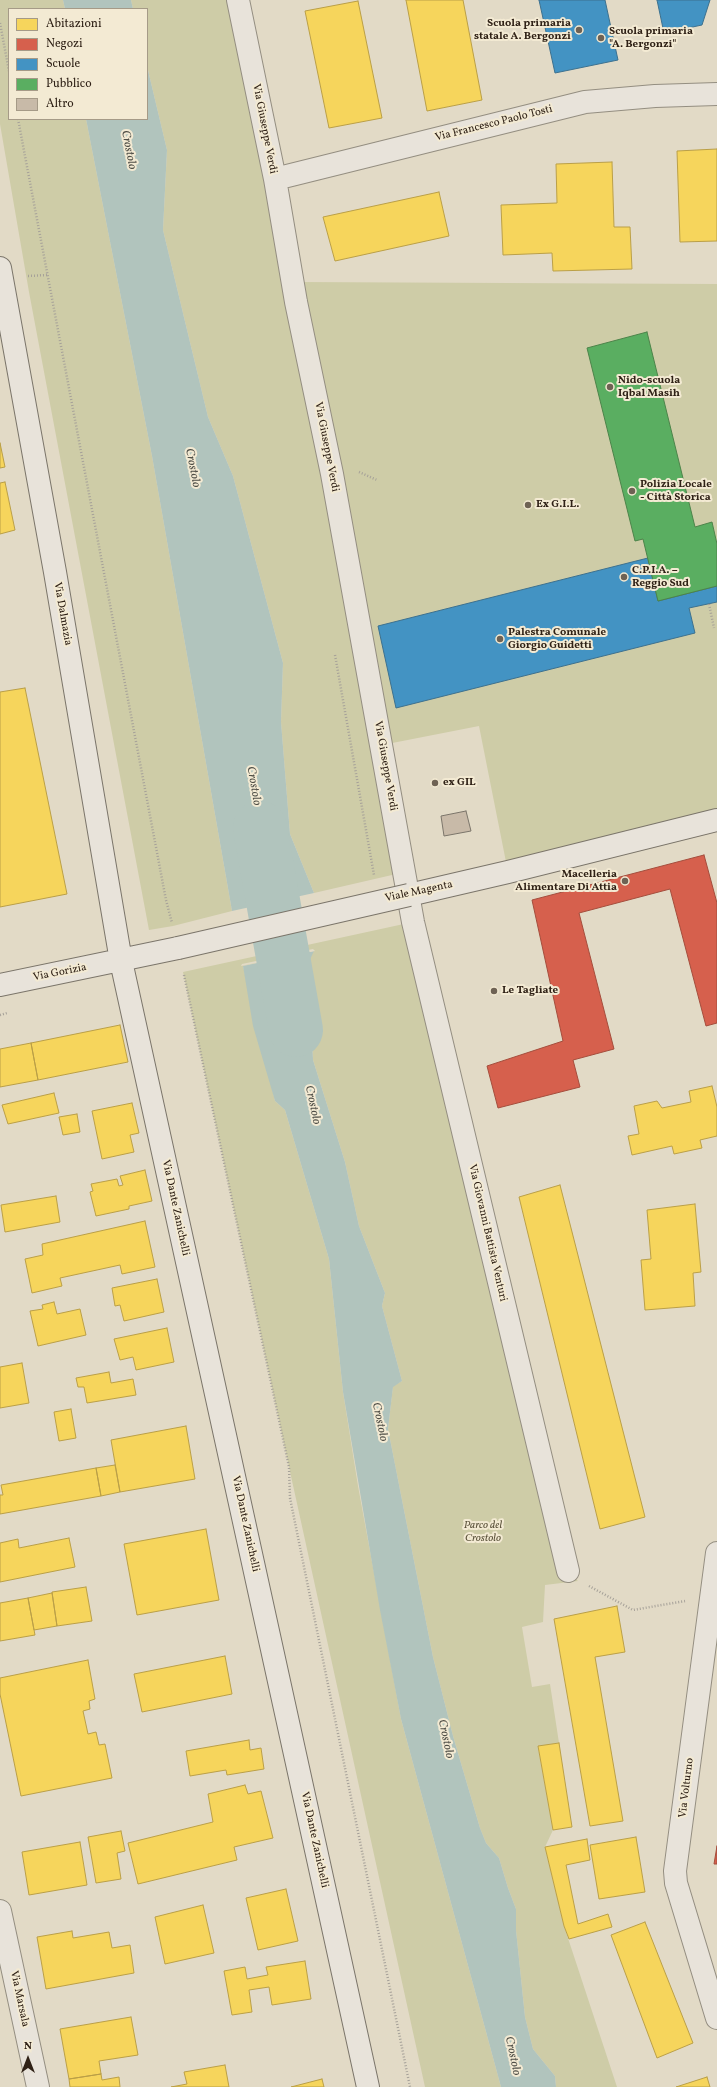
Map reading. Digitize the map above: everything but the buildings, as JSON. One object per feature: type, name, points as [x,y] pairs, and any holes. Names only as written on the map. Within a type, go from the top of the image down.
[{"type":"street","name":"Via Giuseppe Verdi","points":[[238,0],[275,179],[296,302],[332,474],[409,895]]},
{"type":"street","name":"Via Francesco Paolo Tosti","points":[[275,179],[585,102],[655,96],[717,94]]},
{"type":"street","name":"Via Dalmazia","points":[[0,268],[2,290],[56,580],[121,961]]},
{"type":"street","name":"Viale Magenta","points":[[121,961],[508,872],[717,820]]},
{"type":"street","name":"Via Giovanni Battista Venturi","points":[[409,895],[444,1052],[568,1571]]},
{"type":"street","name":"Via Gorizia","points":[[0,985],[121,961]]},
{"type":"street","name":"Via Dante Zanichelli","points":[[121,961],[368,2087]]},
{"type":"street","name":"Via Volturno","points":[[717,1553],[676,1880],[717,2018]]},
{"type":"street","name":"Via Marsala","points":[[0,1910],[38,2087]]},
{"type":"path","points":[[0,24],[8,66]]},
{"type":"path","points":[[18,120],[166,900],[178,948],[289,1467],[290,1498],[410,2087]]},
{"type":"path","points":[[709,604],[714,628]]},
{"type":"path","points":[[568,1571],[578,1581],[633,1610],[712,1596]]},
{"type":"green space","points":[[0,0],[63,0],[65,8],[8,8],[8,120],[86,120],[152,456],[232,911],[173,926],[149,930],[29,292],[0,124]]},
{"type":"green space","name":"Ex G.I.L.","points":[[131,0],[238,0],[297,282],[717,284],[717,820],[508,872],[479,726],[382,745],[405,872],[314,893],[290,834],[281,722],[283,663],[233,476],[208,417],[163,230],[167,150],[148,70],[148,8],[133,8]]},
{"type":"green space","name":"Parco del Crostolo","points":[[413,922],[568,1571],[578,1581],[545,1585],[543,1622],[522,1627],[532,1687],[550,1684],[559,1743],[538,1747],[553,1830],[545,1847],[564,1926],[617,2087],[556,2087],[555,2076],[533,2049],[525,2017],[516,1930],[516,1909],[499,1858],[486,1843],[480,1828],[453,1736],[433,1657],[388,1429],[393,1386],[402,1381],[382,1306],[385,1293],[359,1226],[345,1162],[313,1060],[312,1038],[300,993],[304,972],[313,951],[243,966],[275,1101],[285,1110],[329,1259],[343,1392],[358,1486],[401,1719],[501,2087],[425,2087],[289,1467],[183,972]]},
{"type":"water","points":[[63,0],[131,0],[133,8],[65,8]]},
{"type":"water","points":[[148,70],[167,150],[163,230],[208,417],[233,476],[283,663],[281,722],[290,834],[314,893],[232,911],[152,456],[86,120],[148,120]]},
{"type":"water","points":[[314,951],[304,972],[300,993],[312,1038],[313,1060],[345,1162],[359,1226],[385,1293],[382,1306],[402,1381],[393,1387],[388,1429],[433,1657],[453,1736],[480,1828],[486,1843],[499,1858],[516,1909],[516,1930],[525,2017],[533,2049],[555,2076],[556,2087],[501,2087],[401,1719],[380,1610],[343,1392],[329,1259],[285,1110],[275,1101],[253,1026],[243,966]]},
{"type":"pier","points":[[313,949],[315,951],[241,966],[242,964]]},
{"type":"waterway","name":"Crostolo","points":[[260,828],[296,1030]]},
{"type":"place","name":"Scuola primaria statale A. Bergonzi","points":[[579,30]]},
{"type":"place","name":"Scuola primaria \"A. Bergonzi\"","points":[[601,38]]},
{"type":"place","name":"Nido-scuola Iqbal Masih","points":[[610,387]]},
{"type":"place","name":"Polizia Locale - Città Storica","points":[[632,491]]},
{"type":"place","name":"Ex G.I.L.","points":[[528,505]]},
{"type":"place","name":"C.P.I.A. – Reggio Sud","points":[[624,577]]},
{"type":"place","name":"Palestra Comunale Giorgio Guidetti","points":[[500,639]]},
{"type":"place","name":"ex GIL","points":[[435,783]]},
{"type":"place","name":"Macelleria Alimentare Di Attia","points":[[625,881]]},
{"type":"place","name":"Le Tagliate","points":[[494,991]]}]
